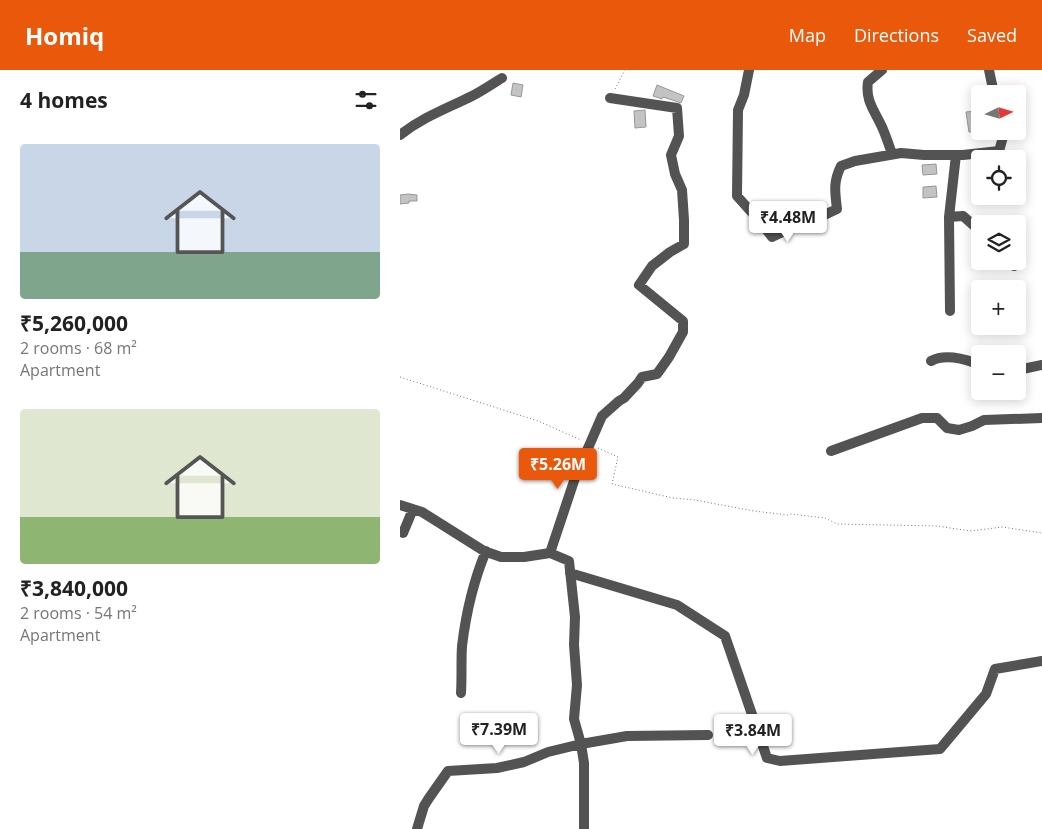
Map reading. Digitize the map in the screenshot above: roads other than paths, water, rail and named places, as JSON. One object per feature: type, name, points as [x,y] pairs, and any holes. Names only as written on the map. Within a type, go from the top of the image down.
[{"type":"street","points":[[748,70],[744,95],[738,110],[737,196],[772,237],[837,209],[836,177],[841,166],[855,161],[901,153],[924,156],[999,151],[1001,140]]},
{"type":"street","points":[[882,70],[868,82],[866,92],[892,154]]},
{"type":"street","points":[[989,70],[992,85]]},
{"type":"street","points":[[400,135],[422,120],[474,95],[502,78]]},
{"type":"street","points":[[550,553],[575,478],[602,416],[624,398],[642,377],[657,374],[683,332],[683,321],[639,285],[652,266],[684,244],[682,190],[675,174],[671,155],[679,136],[677,108],[610,98]]},
{"type":"street","points":[[950,311],[949,217],[956,155]]},
{"type":"street","points":[[949,217],[963,216],[971,223]]},
{"type":"street","points":[[930,361],[960,358],[971,362]]},
{"type":"street","points":[[1026,368],[1042,365]]},
{"type":"street","points":[[831,451],[922,418],[937,418],[947,428],[959,430],[984,420],[1042,418]]},
{"type":"street","points":[[400,505],[422,512],[486,551],[501,557],[524,557],[550,553],[569,561],[575,617],[574,646],[577,684],[574,719],[584,762],[584,829]]},
{"type":"street","points":[[403,533],[413,509]]},
{"type":"street","points":[[462,693],[462,647],[469,602],[477,573],[486,551]]},
{"type":"street","points":[[570,573],[677,605],[725,636],[767,758],[780,761],[940,749],[986,694],[995,669],[1042,661]]},
{"type":"street","points":[[417,829],[428,798],[448,771],[497,768],[524,762],[548,752],[627,736],[708,735]]}]
